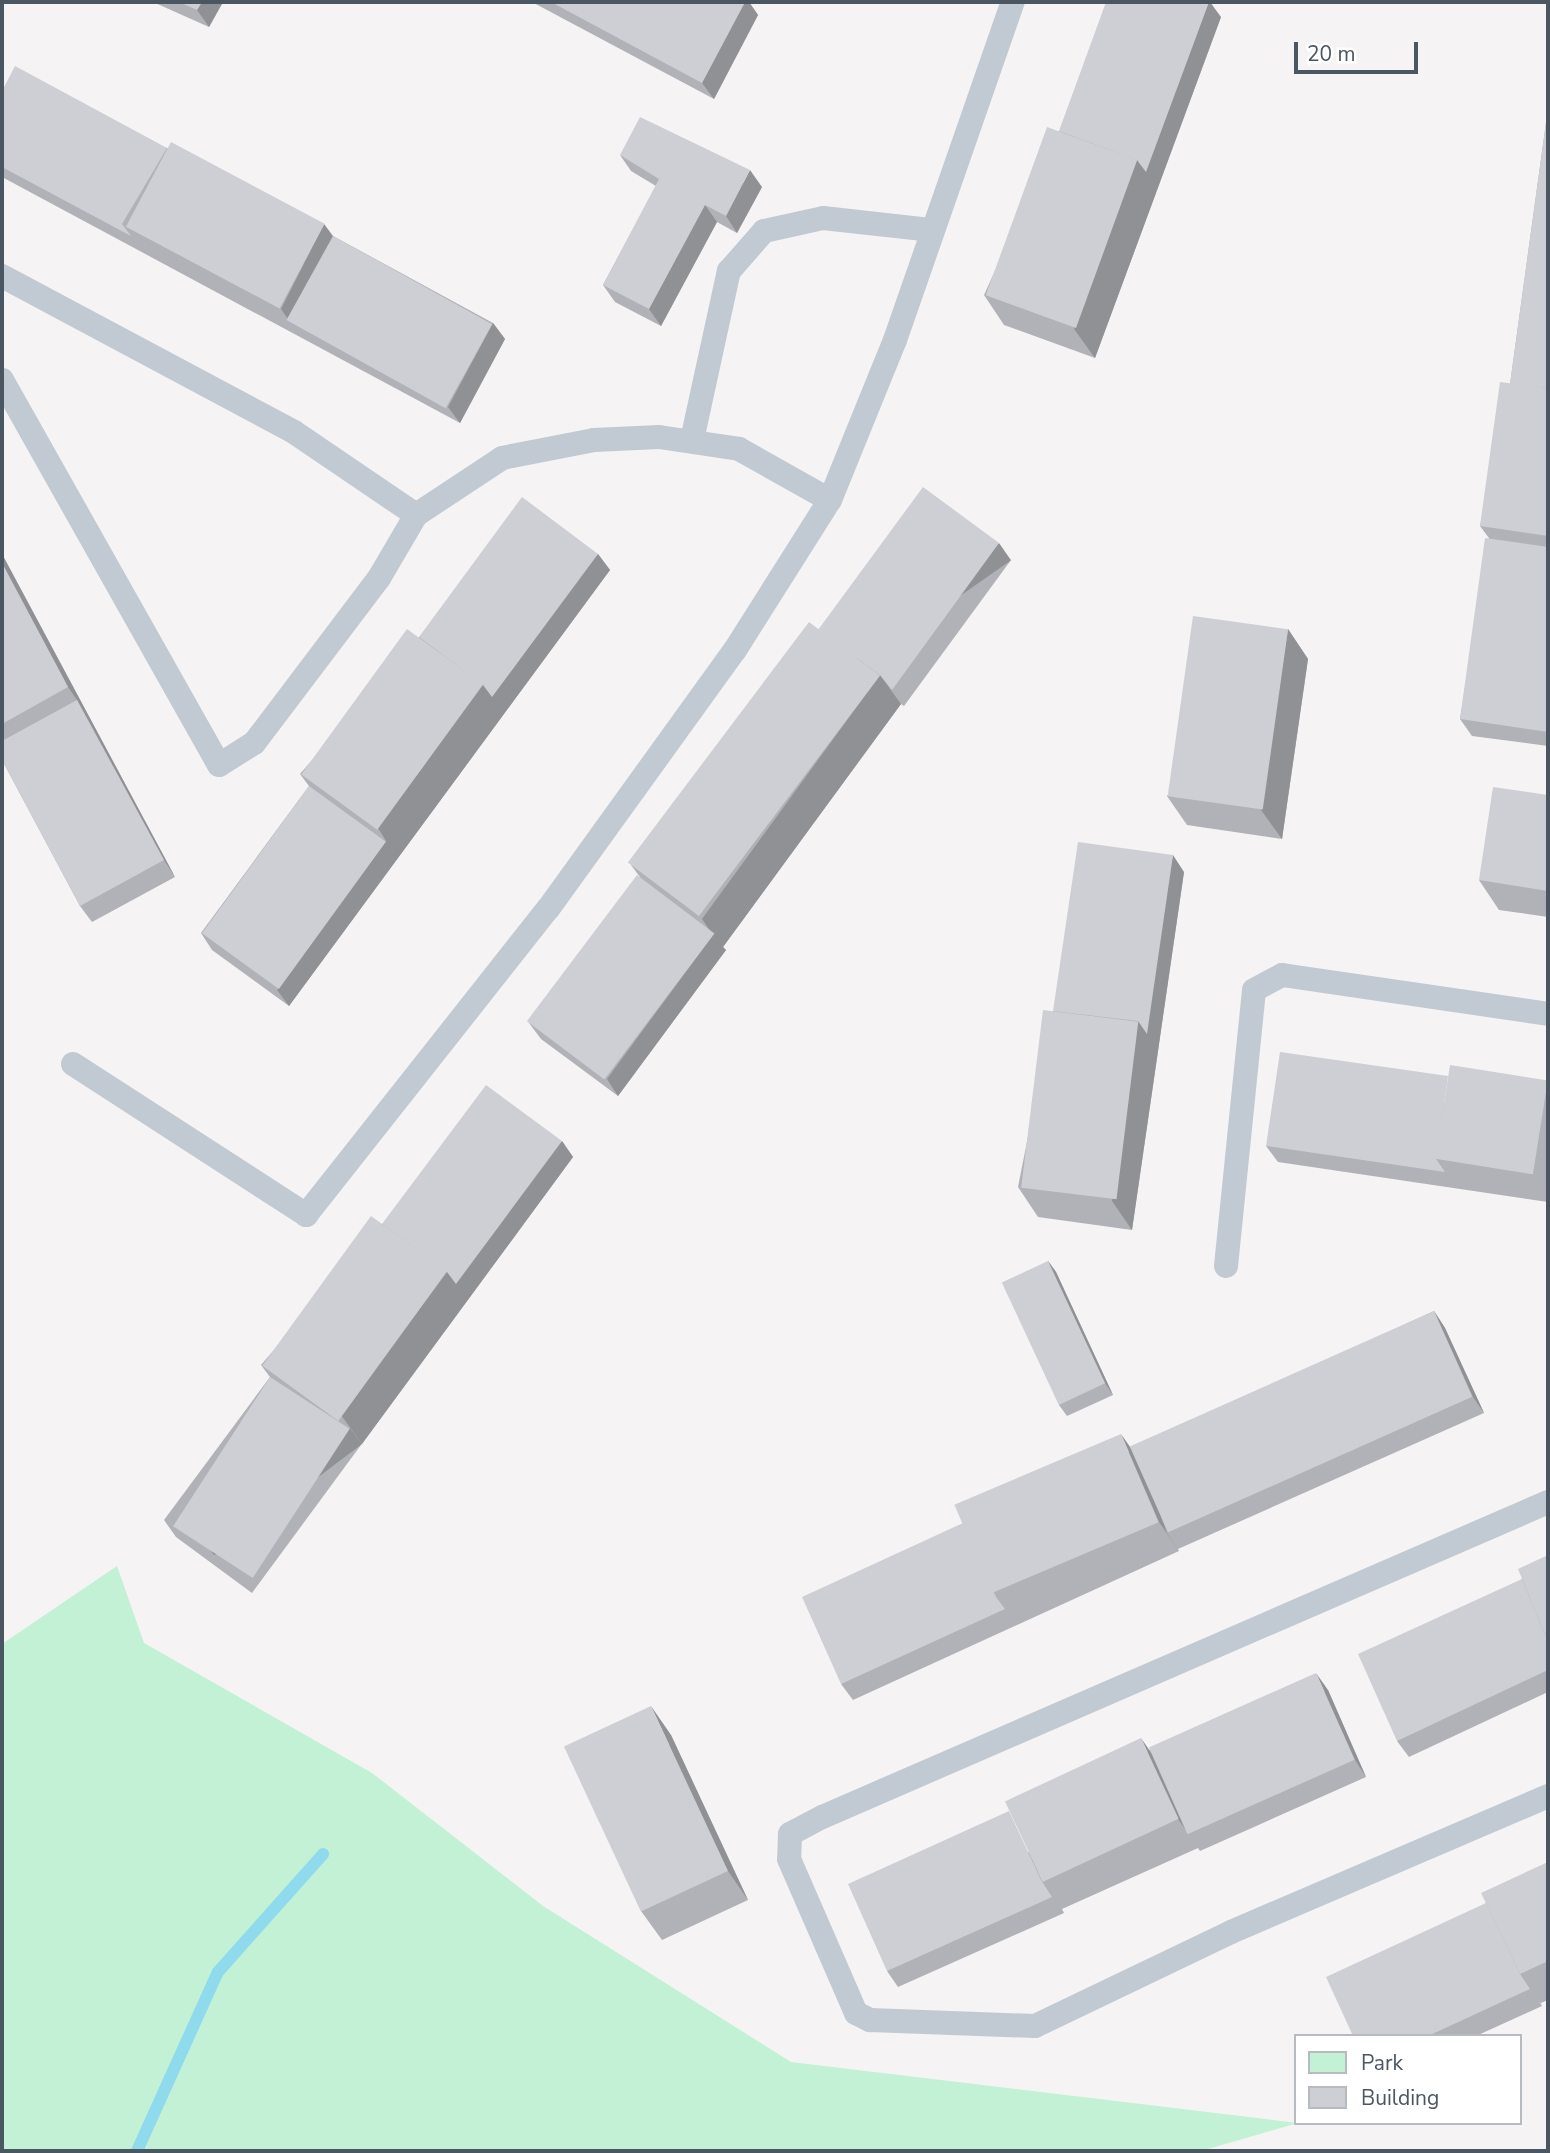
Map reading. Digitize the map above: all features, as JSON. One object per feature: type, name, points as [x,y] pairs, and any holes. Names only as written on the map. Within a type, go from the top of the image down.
[{"type":"lane","points":[[73,1064],[306,1215],[548,909],[735,650],[830,500],[932,230],[1013,2]]},
{"type":"lane","points":[[692,440],[729,271],[764,231],[823,218],[932,230]]},
{"type":"lane","points":[[2,276],[294,432],[416,515]]},
{"type":"lane","points":[[2,380],[219,765],[254,743],[379,579],[416,515],[502,458],[594,440],[692,440],[739,449],[830,500]]},
{"type":"lane","points":[[1226,1266],[1254,990],[1282,975],[1548,1014]]},
{"type":"lane","points":[[1548,1502],[847,1806],[790,1834],[789,1859],[856,2013],[870,2020],[1035,2026],[1231,1932],[1548,1796]]},
{"type":"green space","points":[[117,1566],[144,1643],[372,1773],[543,1906],[791,2062],[1294,2124],[1201,2151],[2,2151],[2,1644]]},
{"type":"building","points":[[179,2],[202,2],[197,10]]},
{"type":"building","points":[[551,2],[745,2],[702,83]]},
{"type":"building","points":[[1106,2],[1209,2],[1146,172],[1137,160],[1059,131]]},
{"type":"building","points":[[15,66],[167,148],[122,224],[131,236],[2,167],[2,91]]},
{"type":"building","points":[[1548,108],[1548,388],[1510,384]]},
{"type":"building","points":[[640,117],[750,170],[726,216],[705,205],[649,309],[603,285],[659,179],[620,155]]},
{"type":"building","points":[[1047,127],[1137,160],[1076,328],[986,295]]},
{"type":"building","points":[[171,142],[325,224],[280,308],[126,227]]},
{"type":"building","points":[[333,236],[492,324],[446,408],[286,320]]},
{"type":"building","points":[[1500,382],[1548,388],[1548,536],[1480,526]]},
{"type":"building","points":[[923,487],[999,543],[892,690],[880,675],[818,630]]},
{"type":"building","points":[[522,497],[598,554],[492,697],[483,685],[419,637]]},
{"type":"building","points":[[1485,538],[1548,547],[1548,732],[1460,719]]},
{"type":"building","points":[[2,563],[68,687],[2,724]]},
{"type":"building","points":[[1193,616],[1288,629],[1263,810],[1168,796]]},
{"type":"building","points":[[809,622],[880,676],[699,916],[628,862]]},
{"type":"building","points":[[407,629],[483,684],[377,830],[301,775]]},
{"type":"building","points":[[77,700],[164,860],[80,906],[2,760],[2,741]]},
{"type":"building","points":[[309,786],[386,842],[279,989],[202,933]]},
{"type":"building","points":[[1493,787],[1548,795],[1548,891],[1479,880]]},
{"type":"building","points":[[1078,842],[1173,855],[1147,1034],[1138,1021],[1053,1011]]},
{"type":"building","points":[[637,875],[714,933],[604,1080],[527,1021]]},
{"type":"building","points":[[1043,1010],[1138,1022],[1116,1199],[1021,1188]]},
{"type":"building","points":[[1280,1052],[1448,1076],[1436,1159],[1445,1172],[1266,1146]]},
{"type":"building","points":[[1450,1065],[1548,1080],[1533,1174],[1435,1159]]},
{"type":"building","points":[[486,1085],[562,1141],[456,1284],[447,1272],[382,1224]]},
{"type":"building","points":[[371,1216],[447,1271],[338,1421],[262,1366]]},
{"type":"building","points":[[1048,1261],[1105,1383],[1059,1405],[1002,1283]]},
{"type":"building","points":[[1434,1311],[1472,1397],[1168,1532],[1130,1446]]},
{"type":"building","points":[[270,1377],[350,1429],[253,1578],[173,1526]]},
{"type":"building","points":[[1121,1434],[1159,1522],[992,1593],[954,1505]]},
{"type":"building","points":[[963,1523],[996,1597],[1005,1609],[841,1684],[802,1597]]},
{"type":"building","points":[[1548,1555],[1548,1642],[1518,1569]]},
{"type":"building","points":[[1522,1579],[1548,1642],[1548,1670],[1397,1741],[1358,1654]]},
{"type":"building","points":[[1316,1673],[1355,1760],[1187,1834],[1149,1747]]},
{"type":"building","points":[[651,1706],[728,1871],[641,1912],[564,1747]]},
{"type":"building","points":[[1141,1738],[1179,1819],[1043,1882],[1005,1801]]},
{"type":"building","points":[[1009,1811],[1041,1880],[1052,1897],[887,1971],[848,1884]]},
{"type":"building","points":[[1548,1862],[1548,1961],[1520,1974],[1481,1893]]},
{"type":"building","points":[[1486,1903],[1530,1989],[1432,2034],[1352,2034],[1326,1977]]},
{"type":"waterway","points":[[137,2151],[218,1972],[323,1854]]}]
